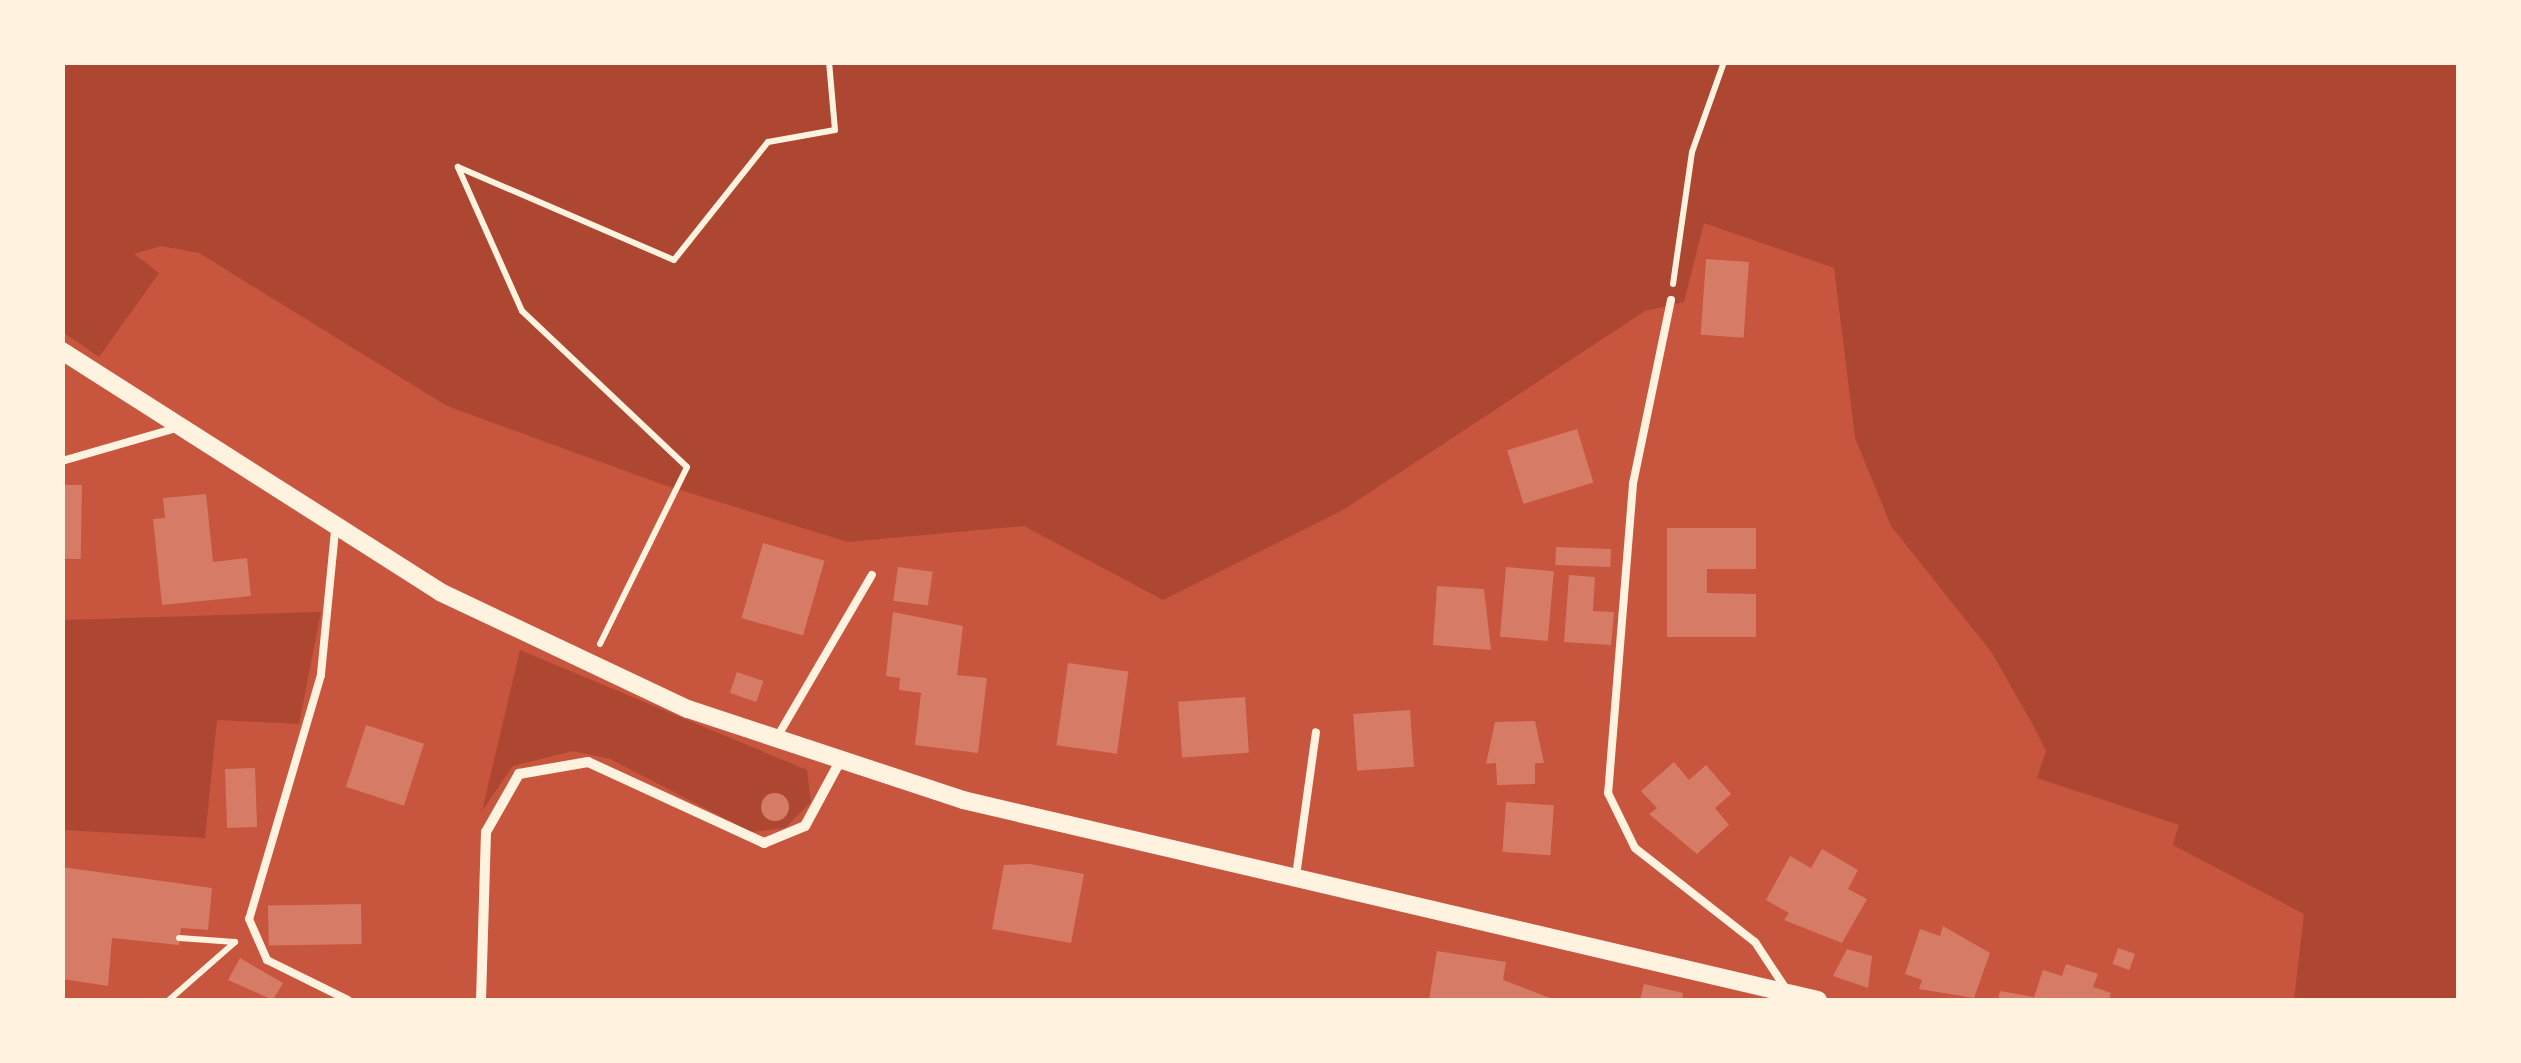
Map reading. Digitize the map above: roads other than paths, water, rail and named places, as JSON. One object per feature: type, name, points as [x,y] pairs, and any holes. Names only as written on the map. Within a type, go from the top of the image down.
[{"type":"street","points":[[62,351],[335,532],[588,667],[775,740],[839,763],[1295,880],[1775,994],[1818,1000]]},
{"type":"street","points":[[482,1000],[486,832],[519,774],[588,762],[764,843],[804,826],[839,763]]},
{"type":"lane","points":[[1671,300],[1632,484],[1610,804],[1636,848],[1755,942],[1775,994]]},
{"type":"lane","points":[[62,461],[176,428]]},
{"type":"lane","points":[[335,532],[321,676],[249,919],[267,960],[348,1000]]},
{"type":"lane","points":[[775,740],[872,575]]},
{"type":"lane","points":[[1295,880],[1316,732]]}]
